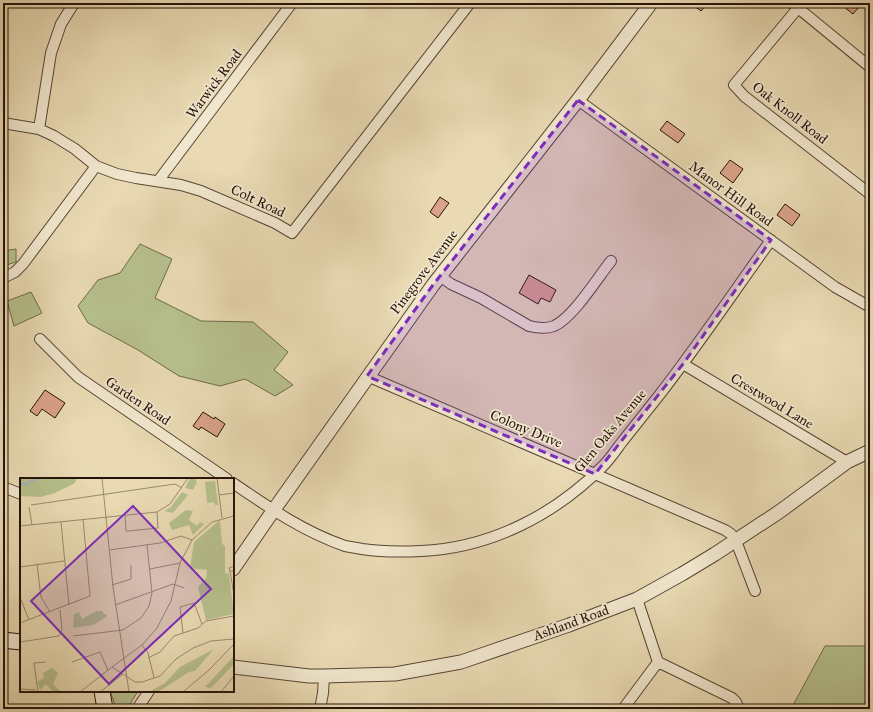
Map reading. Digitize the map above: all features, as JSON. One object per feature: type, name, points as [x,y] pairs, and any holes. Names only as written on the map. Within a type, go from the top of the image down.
[{"type":"main road","points":[[3,640],[20,642]]},
{"type":"main road","points":[[102,692],[105,709]]},
{"type":"street","points":[[39,129],[51,53],[61,24],[74,3]]},
{"type":"street","name":"Warwick Road","points":[[158,181],[292,3]]},
{"type":"street","name":"Colt Road","points":[[3,123],[39,129],[75,149],[96,166],[116,174],[181,185],[201,191],[275,223],[292,233],[470,3]]},
{"type":"street","name":"Pinegrove Avenue","points":[[234,568],[367,376],[440,276],[578,100],[651,3]]},
{"type":"street","points":[[795,5],[870,67]]},
{"type":"street","name":"Oak Knoll Road","points":[[795,5],[734,85],[744,96],[870,194]]},
{"type":"street","name":"Manor Hill Road","points":[[578,100],[835,287],[870,306]]},
{"type":"street","points":[[3,278],[15,272],[23,264],[96,166]]},
{"type":"street","name":"Glen Oaks Avenue","points":[[273,510],[297,524],[346,546],[375,551],[404,552],[461,546],[516,528],[541,515],[588,481],[604,465],[683,364],[771,240]]},
{"type":"street","points":[[440,276],[451,284],[481,298],[529,326],[548,328],[561,322],[575,308],[611,260]]},
{"type":"street","name":"Garden Road","points":[[40,339],[78,377],[225,478]]},
{"type":"street","name":"Crestwood Lane","points":[[683,364],[847,462]]},
{"type":"street","name":"Colony Drive","points":[[367,376],[725,530],[736,541]]},
{"type":"street","name":"Ashland Road","points":[[234,667],[309,676],[395,674],[461,662],[569,626],[637,599],[682,574],[736,541],[779,512],[847,462],[870,451]]},
{"type":"street","points":[[234,484],[273,510]]},
{"type":"street","points":[[3,487],[20,494]]},
{"type":"street","points":[[736,541],[755,591]]},
{"type":"street","points":[[637,599],[658,662],[732,698],[736,702],[739,709]]},
{"type":"street","points":[[623,709],[658,662]]},
{"type":"street","points":[[320,709],[324,676]]},
{"type":"street","points":[[136,709],[148,692]]},
{"type":"highlighted area","points":[[578,100],[771,240],[683,364],[595,474],[367,376],[433,285]]},
{"type":"green space","points":[[140,244],[172,259],[155,298],[201,321],[253,322],[288,352],[274,370],[293,385],[275,396],[245,379],[220,386],[179,376],[138,350],[88,323],[78,306],[98,280],[120,273]]},
{"type":"green space","points":[[16,249],[16,262],[3,266],[3,251]]},
{"type":"green space","points":[[31,292],[42,313],[14,326],[7,301]]},
{"type":"green space","points":[[825,646],[870,646],[870,709],[791,709]]},
{"type":"green space","points":[[110,692],[137,692],[127,709],[115,705]]},
{"type":"building","points":[[690,3],[708,3],[701,11]]},
{"type":"building","points":[[839,3],[862,3],[853,14]]},
{"type":"building","points":[[667,121],[685,134],[678,143],[660,130]]},
{"type":"building","points":[[730,160],[743,169],[733,183],[720,173]]},
{"type":"building","points":[[440,197],[449,203],[438,218],[430,212]]},
{"type":"building","points":[[785,204],[800,215],[792,226],[777,215]]},
{"type":"building","points":[[529,275],[556,290],[550,302],[541,298],[538,304],[519,293]]},
{"type":"building","points":[[45,390],[65,403],[55,418],[42,409],[37,416],[30,411]]},
{"type":"building","points":[[203,412],[214,419],[215,417],[225,424],[217,437],[201,427],[199,430],[193,426]]}]
